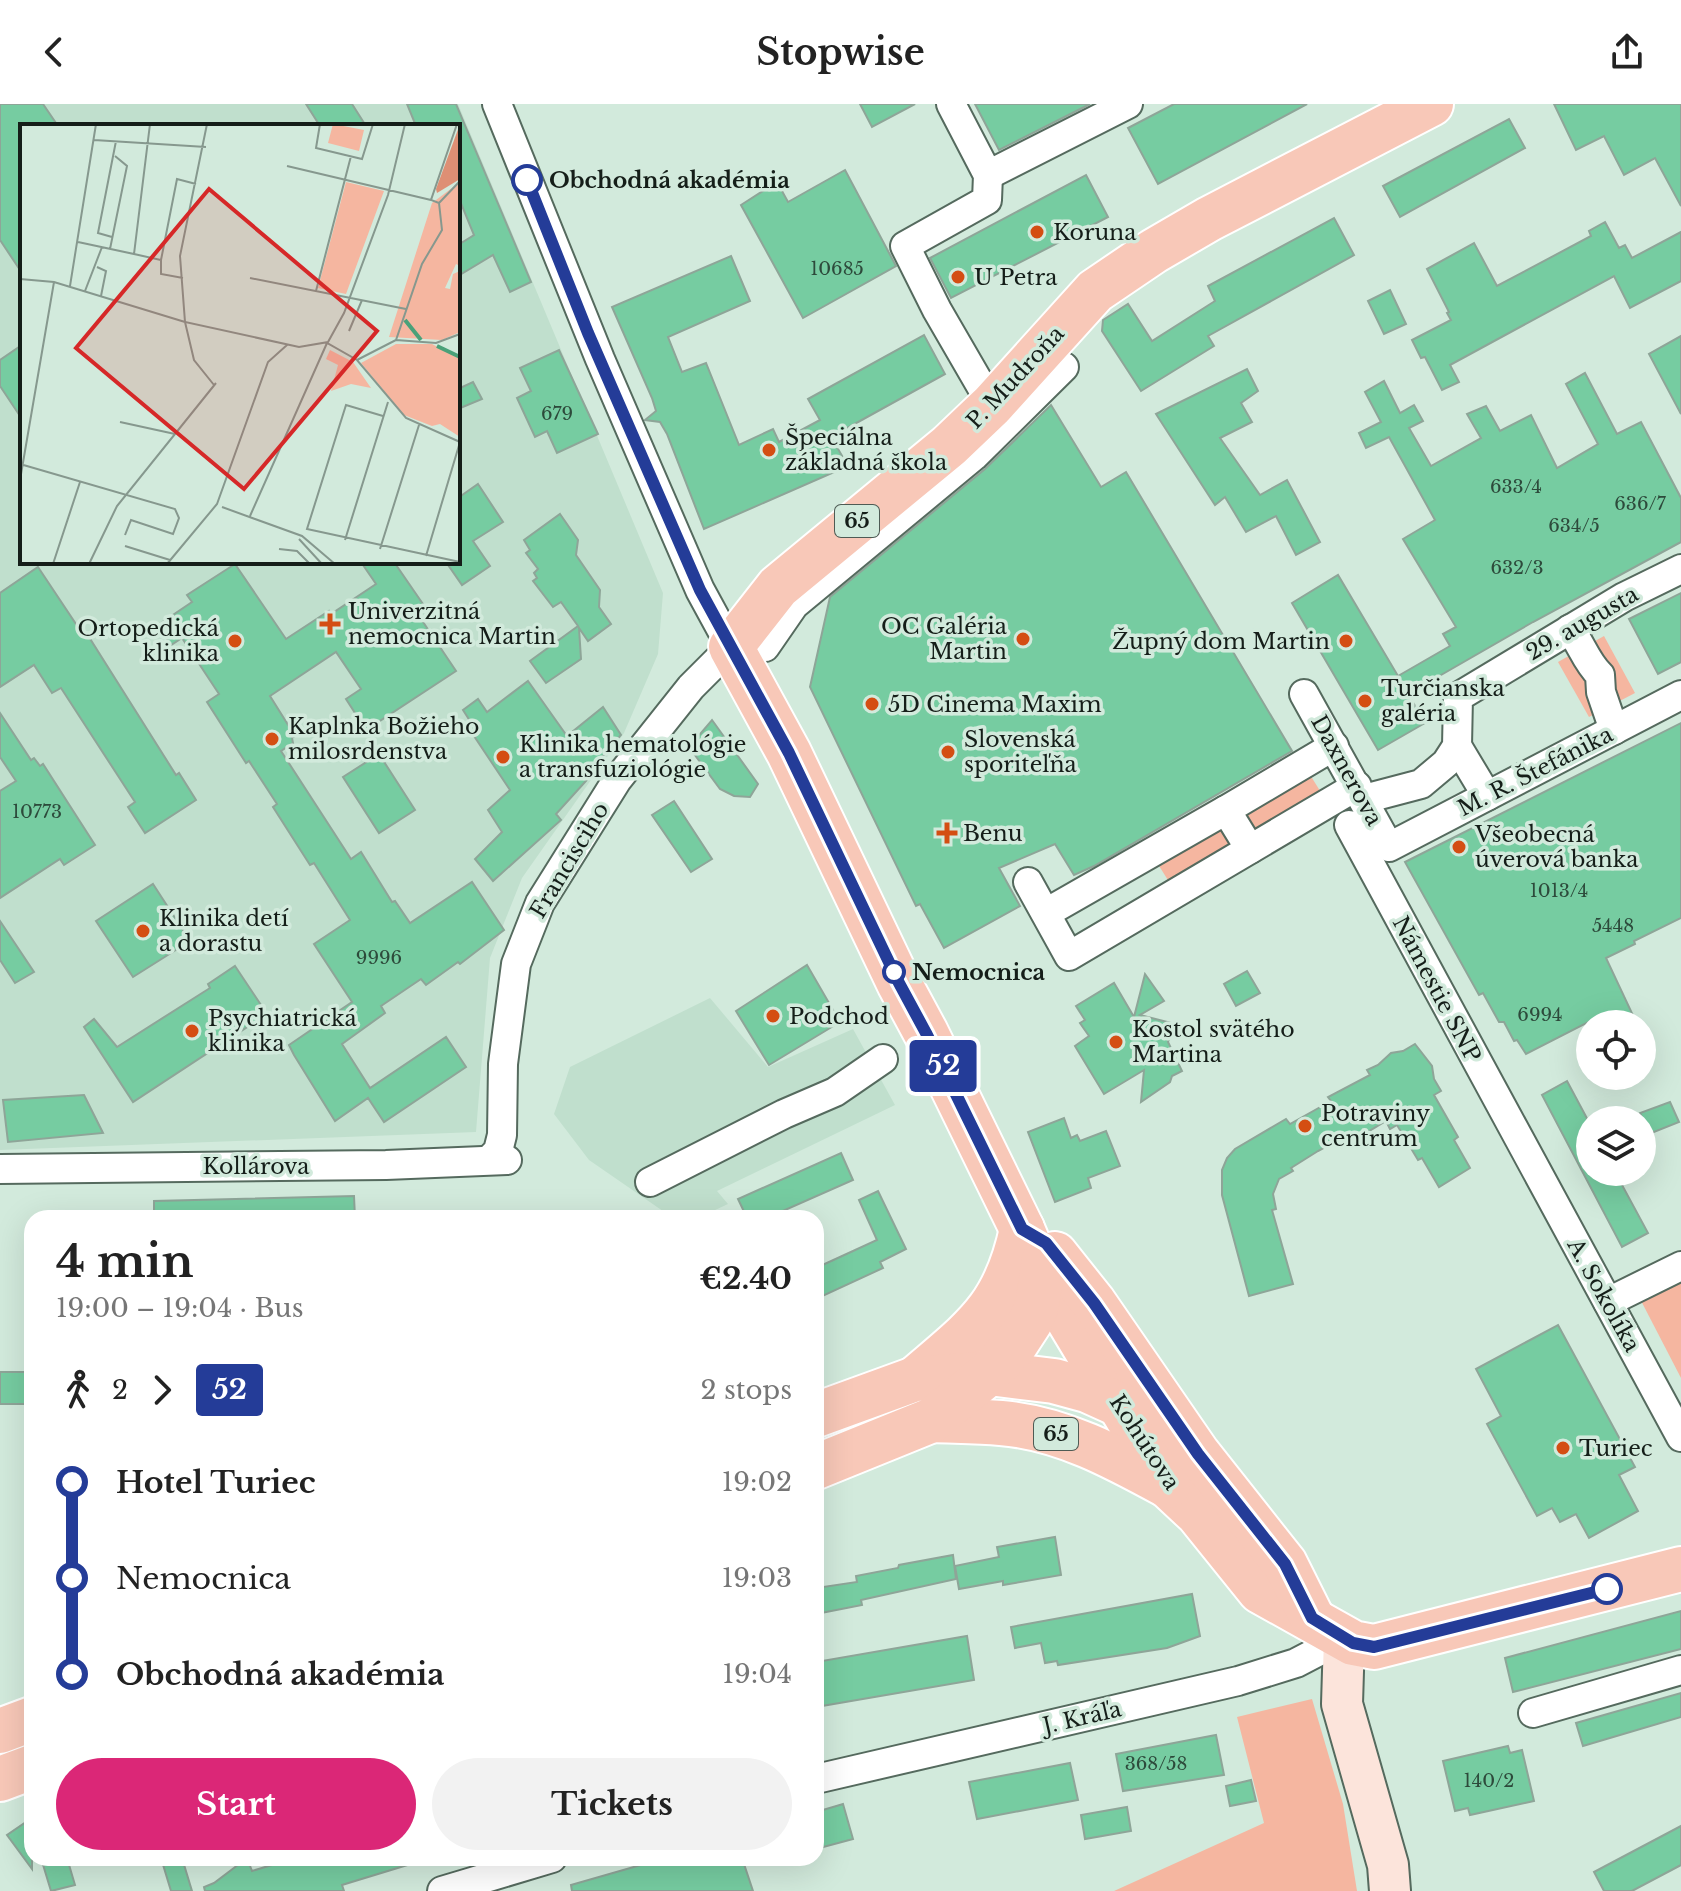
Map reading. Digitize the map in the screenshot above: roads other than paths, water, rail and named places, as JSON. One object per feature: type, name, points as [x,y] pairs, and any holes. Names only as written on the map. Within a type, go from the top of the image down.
[{"type":"main road","name":"P. Mudroňa","points":[[731,647],[778,587],[949,446],[992,405],[1062,367],[1095,291],[1209,219],[1431,104]]},
{"type":"main road","name":"Kohútova","points":[[731,647],[789,753],[899,983],[1037,1249],[1120,1405],[1169,1487],[1198,1514],[1260,1591],[1328,1628]]},
{"type":"main road","name":"Kohútova","points":[[1037,1249],[1094,1303],[1198,1454],[1285,1564],[1328,1628]]},
{"type":"main road","name":"65","points":[[824,1464],[932,1420],[989,1373],[1015,1345],[1037,1305],[1037,1249]]},
{"type":"main road","name":"65","points":[[915,1379],[973,1329],[990,1309],[1008,1278],[1037,1249]]},
{"type":"main road","name":"65","points":[[824,1412],[915,1379],[989,1373],[1054,1381],[1087,1390],[1146,1418],[1198,1454]]},
{"type":"main road","name":"65","points":[[932,1420],[1002,1423],[1040,1429],[1077,1440],[1113,1456],[1169,1487]]},
{"type":"main road","name":"65","points":[[1328,1628],[1374,1647],[1681,1569]]},
{"type":"main road","points":[[0,1731],[24,1722]]},
{"type":"main road","points":[[0,1779],[24,1770]]},
{"type":"street","points":[[497,104],[612,388],[700,590],[731,647]]},
{"type":"street","points":[[951,104],[987,187]]},
{"type":"street","points":[[992,405],[937,310],[905,246],[919,239],[987,187],[1128,104]]},
{"type":"street","name":"P. Mudroňa","points":[[731,647],[765,647],[794,605],[974,456],[1062,367]]},
{"type":"street","name":"29. augusta","points":[[1457,746],[1458,697],[1624,597],[1681,569]]},
{"type":"street","points":[[1570,629],[1583,647],[1592,668],[1600,675],[1601,692],[1614,730]]},
{"type":"street","name":"Francisciho","points":[[500,1160],[503,1064],[516,964],[540,903],[617,780],[691,687],[731,647]]},
{"type":"street","name":"Daxnerova","points":[[1304,694],[1389,847]]},
{"type":"street","name":"M. R. Štefánika","points":[[1389,847],[1681,695]]},
{"type":"street","points":[[1046,913],[1334,746]]},
{"type":"street","points":[[1028,882],[1069,956],[1250,849],[1360,792],[1421,784],[1446,763],[1457,746],[1487,796]]},
{"type":"street","points":[[1226,810],[1250,849]]},
{"type":"street","name":"Námestie SNP","points":[[1349,825],[1527,1154]]},
{"type":"street","points":[[650,1182],[784,1114],[835,1092],[883,1059]]},
{"type":"street","name":"A. Sokolíka","points":[[1527,1154],[1681,1437]]},
{"type":"street","name":"Kollárova","points":[[0,1169],[338,1166],[500,1160]]},
{"type":"street","points":[[1608,1302],[1681,1266]]},
{"type":"street","points":[[1328,1628],[1342,1704],[1384,1851],[1390,1891]]},
{"type":"street","name":"J. Kráľa","points":[[824,1777],[1238,1681],[1296,1663],[1328,1628]]},
{"type":"street","points":[[1533,1713],[1681,1670]]},
{"type":"street","points":[[442,1891],[525,1866]]},
{"type":"place","name":"Obchodná akadémia","points":[[527,180]]},
{"type":"place","name":"Koruna","points":[[1037,232]]},
{"type":"place","name":"U Petra","points":[[958,277]]},
{"type":"place","name":"Špeciálna základná škola","points":[[769,450]]},
{"type":"place","name":"Univerzitná nemocnica Martin","points":[[330,624]]},
{"type":"place","name":"OC Galéria Martin","points":[[1023,639]]},
{"type":"place","name":"Ortopedická klinika","points":[[235,641]]},
{"type":"place","name":"Župný dom Martin","points":[[1346,641]]},
{"type":"place","name":"Turčianska galéria","points":[[1365,701]]},
{"type":"place","name":"5D Cinema Maxim","points":[[872,704]]},
{"type":"place","name":"Kaplnka Božieho milosrdenstva","points":[[272,739]]},
{"type":"place","name":"Slovenská sporiteľňa","points":[[948,752]]},
{"type":"place","name":"Klinika hematológie a transfuziológie","points":[[503,757]]},
{"type":"place","name":"Benu","points":[[947,833]]},
{"type":"place","name":"Všeobecná úverová banka","points":[[1459,847]]},
{"type":"place","name":"Klinika detí a dorastu","points":[[143,931]]},
{"type":"place","name":"Nemocnica","points":[[894,972]]},
{"type":"place","name":"Podchod","points":[[773,1016]]},
{"type":"place","name":"Psychiatrická klinika","points":[[192,1031]]},
{"type":"place","name":"Kostol svätého Martina","points":[[1116,1042]]},
{"type":"place","name":"Potraviny centrum","points":[[1305,1126]]},
{"type":"place","name":"Turiec","points":[[1563,1448]]}]
